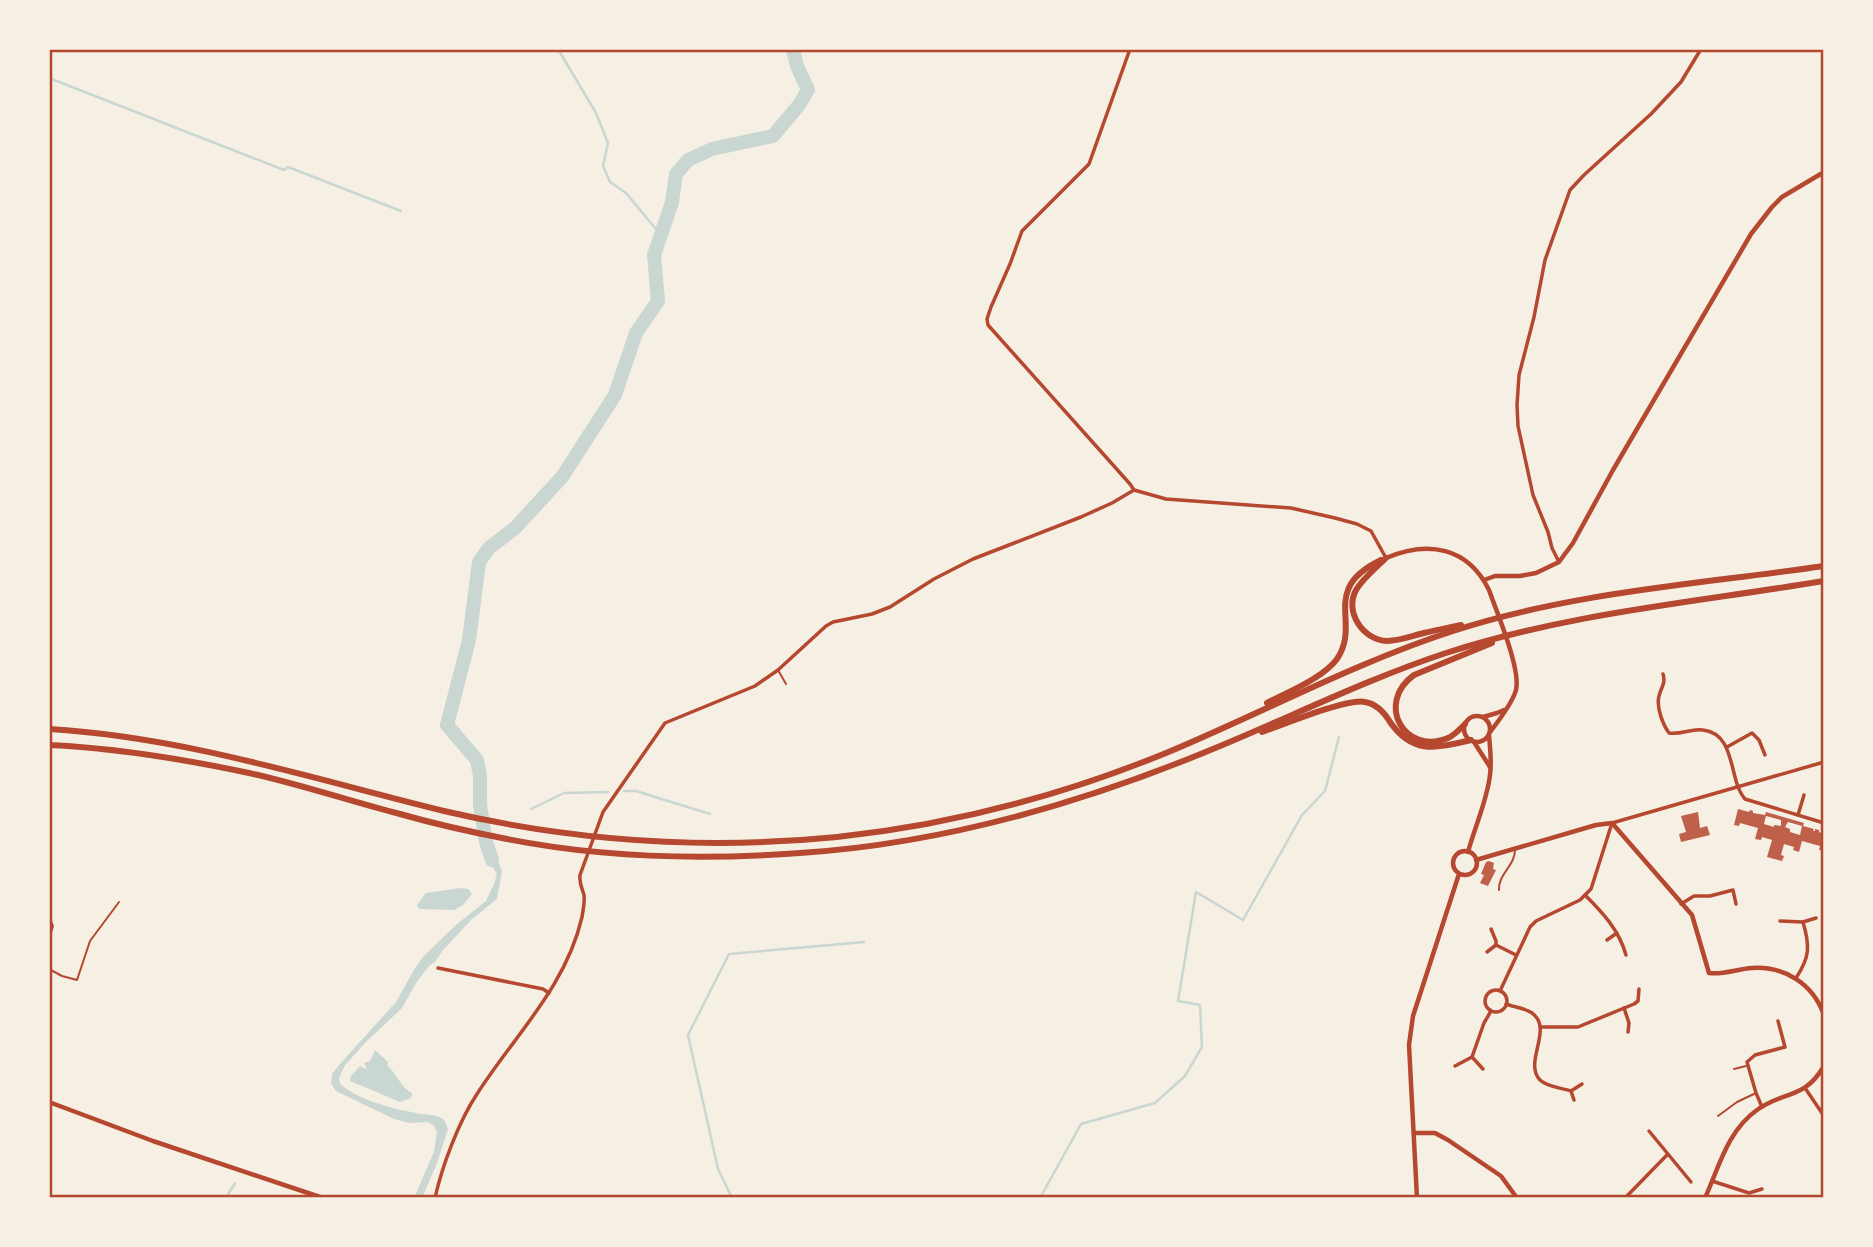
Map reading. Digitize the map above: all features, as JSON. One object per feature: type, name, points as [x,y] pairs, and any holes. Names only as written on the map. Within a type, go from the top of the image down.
[{"type":"highway","points":[[1386,558],[1357,589],[1353,602],[1357,621],[1363,631],[1370,637],[1385,641],[1628,592],[1824,566]]},
{"type":"highway","points":[[1229,725],[1321,673],[1334,662],[1344,639],[1345,600],[1350,584],[1363,569],[1386,558]]},
{"type":"highway","points":[[49,745],[121,751],[251,774],[454,828],[573,849],[676,856],[750,856],[851,849],[940,835],[1037,812],[1141,778],[1410,666],[1478,643],[1527,630],[1639,608],[1824,581]]},
{"type":"highway","points":[[49,729],[179,745],[270,765],[447,811],[583,836],[745,843],[801,840],[872,832],[966,816],[1049,794],[1166,753],[1384,656],[1453,631],[1521,612]]},
{"type":"highway","points":[[1465,724],[1454,735],[1444,739],[1430,742],[1413,737],[1401,726],[1395,713],[1399,691],[1409,678],[1422,670],[1527,630]]},
{"type":"highway","points":[[1211,750],[1343,704],[1359,701],[1379,708],[1398,732],[1412,744],[1429,748],[1472,741]]},
{"type":"street","points":[[1130,49],[1094,155],[1089,164],[1022,231],[988,325],[1134,490],[1166,499],[1291,508],[1357,524],[1371,531],[1386,558],[1412,549],[1442,550],[1468,562],[1489,590],[1516,670],[1517,687],[1498,723],[1482,741],[1472,741]]},
{"type":"street","points":[[1559,562],[1533,495],[1520,436],[1517,405],[1519,375],[1545,260],[1570,190],[1676,88],[1701,49]]},
{"type":"street","points":[[1484,580],[1495,576],[1536,573],[1559,562],[1573,543],[1751,234],[1782,197],[1824,172]]},
{"type":"street","points":[[435,1198],[470,1105],[549,993],[570,953],[584,901],[580,875],[603,812],[665,723],[755,686],[778,670],[833,622],[872,614],[890,607],[973,558],[1082,517],[1134,490]]},
{"type":"street","points":[[1663,674],[1665,681],[1658,700],[1669,733],[1703,730],[1711,732],[1727,747],[1738,786],[1745,799],[1824,823]]},
{"type":"street","points":[[1490,768],[1480,749],[1466,735],[1465,724],[1472,717],[1482,717],[1505,709]]},
{"type":"street","points":[[1468,852],[1486,793],[1490,768],[1489,723],[1482,717]]},
{"type":"street","points":[[1727,747],[1752,733],[1759,740],[1765,755]]},
{"type":"street","points":[[1476,860],[1824,762]]},
{"type":"street","points":[[1798,815],[1804,795]]},
{"type":"street","points":[[1500,991],[1530,928],[1536,921],[1585,895],[1593,883],[1612,823]]},
{"type":"street","points":[[1612,823],[1693,919],[1709,973],[1772,969],[1796,978],[1807,986],[1824,1015]]},
{"type":"street","points":[[1468,852],[1472,854],[1476,864],[1473,872],[1460,874],[1454,867],[1453,859],[1458,853],[1468,852]]},
{"type":"street","points":[[1417,1198],[1409,1045],[1413,1016],[1460,874]]},
{"type":"street","points":[[1681,904],[1694,896],[1710,896],[1733,890],[1736,904]]},
{"type":"street","points":[[1585,895],[1617,933],[1626,955]]},
{"type":"street","points":[[1780,921],[1803,922],[1816,918]]},
{"type":"street","points":[[1796,978],[1807,960],[1808,942],[1803,922]]},
{"type":"street","points":[[1491,929],[1496,945]]},
{"type":"street","points":[[1607,940],[1617,933]]},
{"type":"street","points":[[1496,945],[1517,956]]},
{"type":"street","points":[[1486,952],[1496,945]]},
{"type":"street","points":[[438,968],[543,989],[549,993]]},
{"type":"street","points":[[1541,1027],[1578,1027],[1634,1004],[1638,1001],[1639,989]]},
{"type":"street","points":[[1500,991],[1505,995],[1506,1004],[1502,1010],[1491,1011],[1486,1006],[1486,996],[1490,992],[1500,991]]},
{"type":"street","points":[[1506,1004],[1528,1011],[1539,1020],[1541,1027],[1535,1064],[1543,1083],[1571,1091],[1582,1084]]},
{"type":"street","points":[[1624,1008],[1629,1023],[1628,1032]]},
{"type":"street","points":[[1455,1066],[1472,1057],[1491,1011]]},
{"type":"street","points":[[1762,1107],[1747,1062],[1755,1055],[1785,1047],[1778,1021]]},
{"type":"street","points":[[1472,1057],[1483,1069]]},
{"type":"street","points":[[1705,1198],[1724,1152],[1737,1130],[1762,1107],[1805,1088],[1814,1081],[1824,1066]]},
{"type":"street","points":[[1805,1088],[1824,1116]]},
{"type":"street","points":[[1571,1091],[1574,1100]]},
{"type":"street","points":[[49,1102],[141,1137],[323,1198]]},
{"type":"street","points":[[1649,1131],[1691,1182]]},
{"type":"street","points":[[1413,1133],[1435,1133],[1448,1140],[1501,1176],[1517,1198]]},
{"type":"street","points":[[1625,1198],[1667,1155]]},
{"type":"street","points":[[1712,1181],[1749,1196],[1762,1189]]},
{"type":"lane","points":[[778,670],[786,684]]},
{"type":"lane","points":[[1499,890],[1499,881],[1515,857],[1515,849]]},
{"type":"lane","points":[[49,886],[51,880]]},
{"type":"lane","points":[[49,969],[77,980],[87,948],[119,902]]},
{"type":"lane","points":[[49,916],[53,926],[49,939]]},
{"type":"lane","points":[[1734,1069],[1748,1065]]},
{"type":"lane","points":[[1718,1116],[1737,1102],[1756,1093]]},
{"type":"shaded area","points":[[481,841],[490,843],[502,871],[497,899],[471,920],[443,950],[416,983],[402,1008],[345,1065],[339,1078],[340,1084],[348,1090],[376,1103],[443,1119],[448,1129],[437,1163],[422,1198],[414,1198],[434,1152],[437,1132],[434,1126],[428,1122],[409,1123],[394,1119],[336,1091],[331,1083],[332,1074],[396,1002],[424,956],[486,901],[497,874],[487,859]]},
{"type":"shaded area","points":[[468,889],[472,894],[463,905],[454,910],[419,909],[417,905],[426,893]]},
{"type":"shaded area","points":[[375,1050],[412,1093],[411,1098],[400,1102],[350,1081],[360,1066],[367,1069],[364,1063],[370,1061]]},
{"type":"building","points":[[1738,809],[1765,815],[1766,812],[1804,823],[1803,826],[1814,829],[1813,831],[1819,830],[1824,834],[1824,851],[1819,850],[1820,846],[1802,841],[1799,852],[1784,844],[1782,861],[1767,857],[1772,840],[1762,837],[1761,840],[1755,839],[1758,828],[1740,823],[1739,826],[1734,825]],"holes":[[[1766,816],[1781,820],[1781,826],[1764,824]],[[1788,822],[1802,826],[1800,835],[1785,827]]]},
{"type":"building","points":[[1698,812],[1700,828],[1707,826],[1710,835],[1681,842],[1679,834],[1686,832],[1681,816]]},
{"type":"building","points":[[1489,861],[1494,863],[1493,869],[1496,870],[1488,886],[1480,883],[1484,875],[1481,874]]},
{"type":"waterway","points":[[558,49],[596,113],[608,143],[603,166],[610,182],[626,193],[660,234]]},
{"type":"waterway","points":[[492,860],[480,805],[477,760],[447,725],[469,640],[479,562],[489,548],[515,528],[562,477],[615,395],[636,333],[658,301],[654,255],[672,202],[676,174],[688,160],[712,149],[773,136],[808,90],[793,49]]},
{"type":"waterway","points":[[49,78],[284,170],[288,167],[401,211]]},
{"type":"waterway","points":[[1040,1198],[1081,1124],[1155,1103],[1185,1076],[1202,1047],[1200,1005],[1178,1001],[1196,892],[1243,920],[1302,815],[1325,791],[1339,737]]},
{"type":"waterway","points":[[624,791],[636,791],[710,814]]},
{"type":"waterway","points":[[531,809],[564,793],[608,792]]},
{"type":"waterway","points":[[732,1198],[718,1169],[688,1035],[729,954],[864,942]]},
{"type":"waterway","points":[[226,1198],[235,1183]]}]
